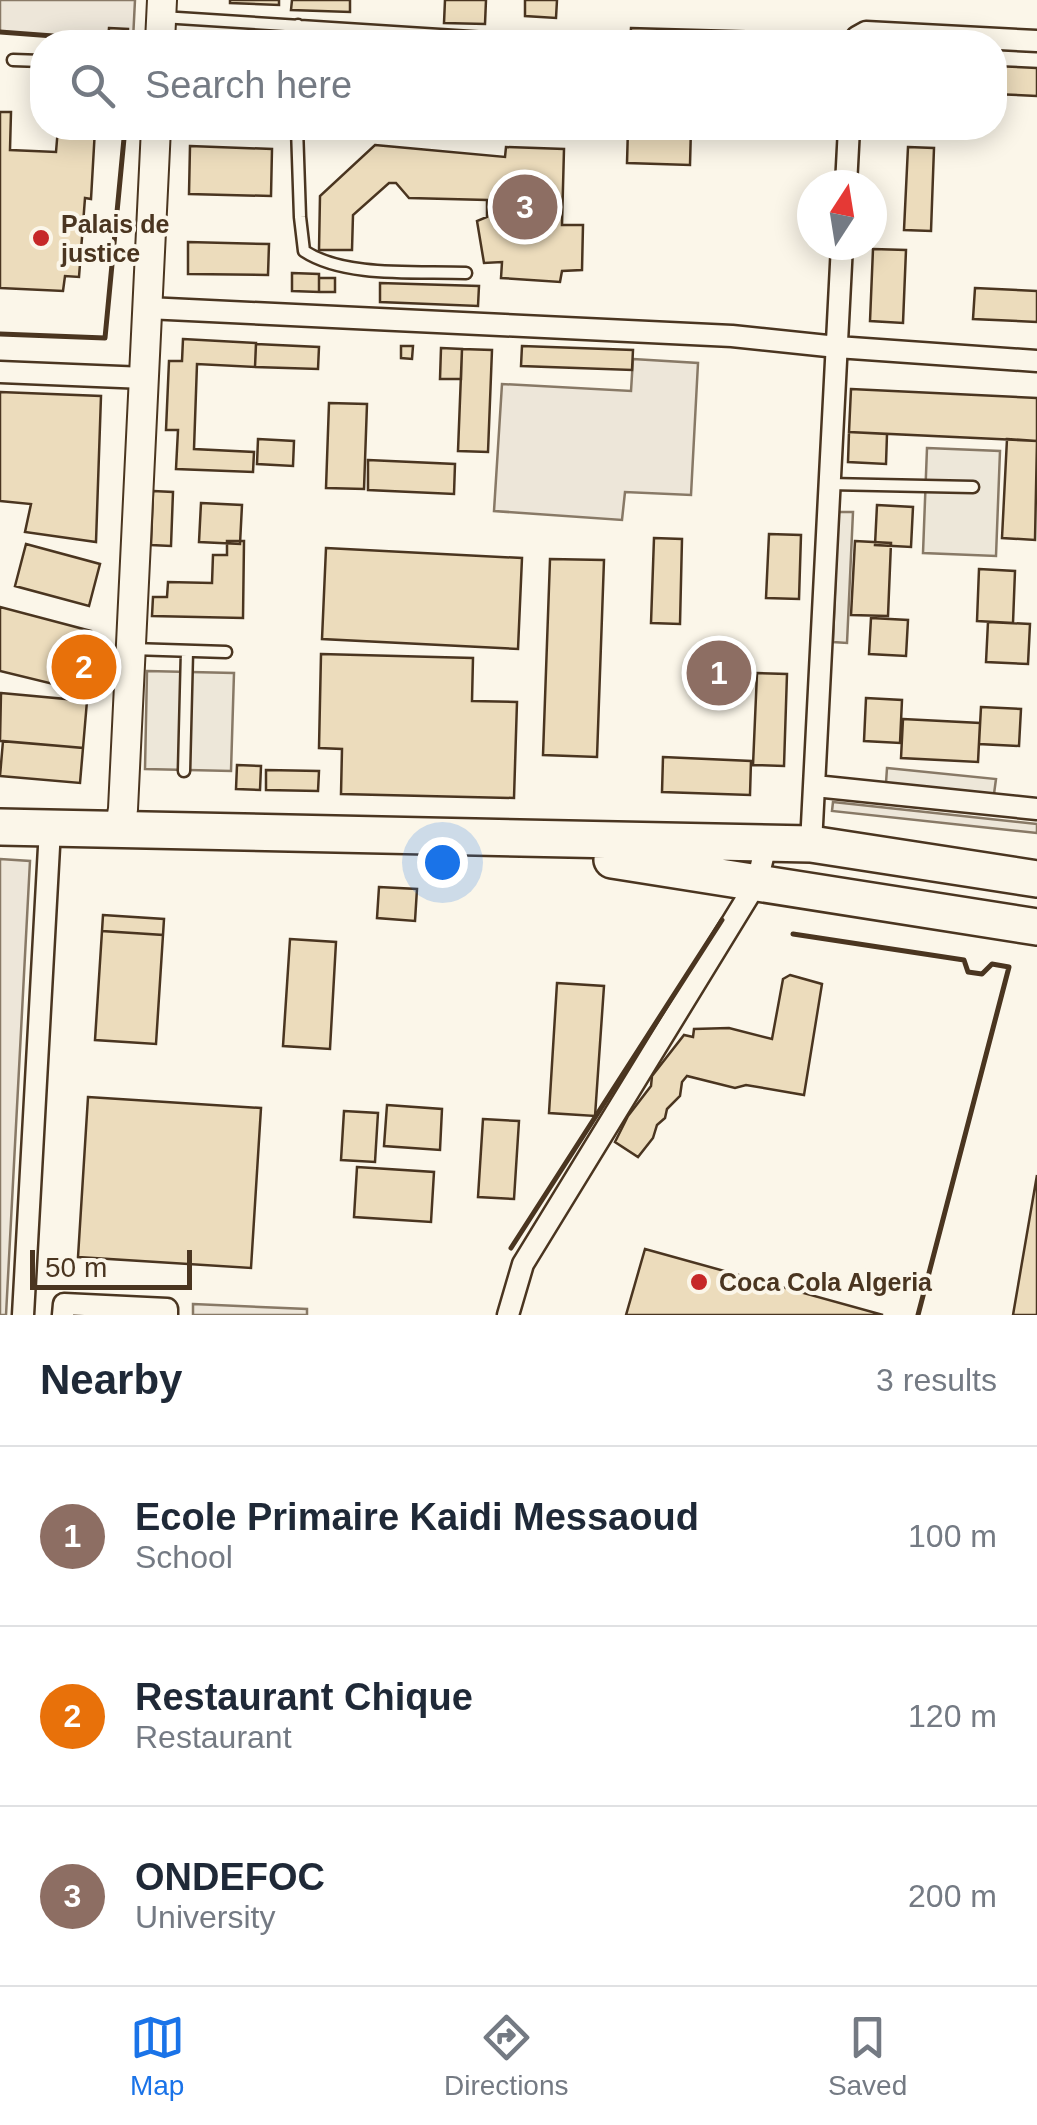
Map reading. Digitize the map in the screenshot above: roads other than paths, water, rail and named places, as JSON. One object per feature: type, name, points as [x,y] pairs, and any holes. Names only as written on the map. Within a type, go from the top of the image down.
[{"type":"highway","points":[[0,827],[810,844],[1029,878],[1026,924],[472,838]]},
{"type":"main road","points":[[119,831],[155,140]]},
{"type":"street","points":[[1007,39],[1037,41]]},
{"type":"street","points":[[847,170],[848,140]]},
{"type":"street","points":[[810,844],[841,260]]},
{"type":"street","points":[[147,308],[732,336],[1037,361]]},
{"type":"street","points":[[0,372],[145,378]]},
{"type":"street","points":[[815,786],[1037,809]]},
{"type":"street","points":[[23,1315],[50,829]]},
{"type":"street","points":[[508,1315],[523,1264],[757,882],[766,844]]},
{"type":"street","points":[[63,1315],[64,1304],[116,1311],[167,1308],[167,1315]]},
{"type":"lane","points":[[161,20],[372,30]]},
{"type":"lane","points":[[298,25],[298,30]]},
{"type":"lane","points":[[13,60],[30,60]]},
{"type":"lane","points":[[297,140],[304,251],[319,261],[356,269],[466,273]]},
{"type":"lane","points":[[828,484],[973,487]]},
{"type":"lane","points":[[131,649],[226,652]]},
{"type":"lane","points":[[184,771],[187,651]]},
{"type":"place","name":"ONDEFOC","points":[[525,207]]},
{"type":"place","name":"Palais de justice","points":[[41,238]]},
{"type":"place","name":"Restaurant Chique","points":[[84,667]]},
{"type":"place","name":"Ecole Primaire Kaidi Messaoud","points":[[719,673]]},
{"type":"place","name":"Coca Cola Algeria","points":[[699,1282]]}]
